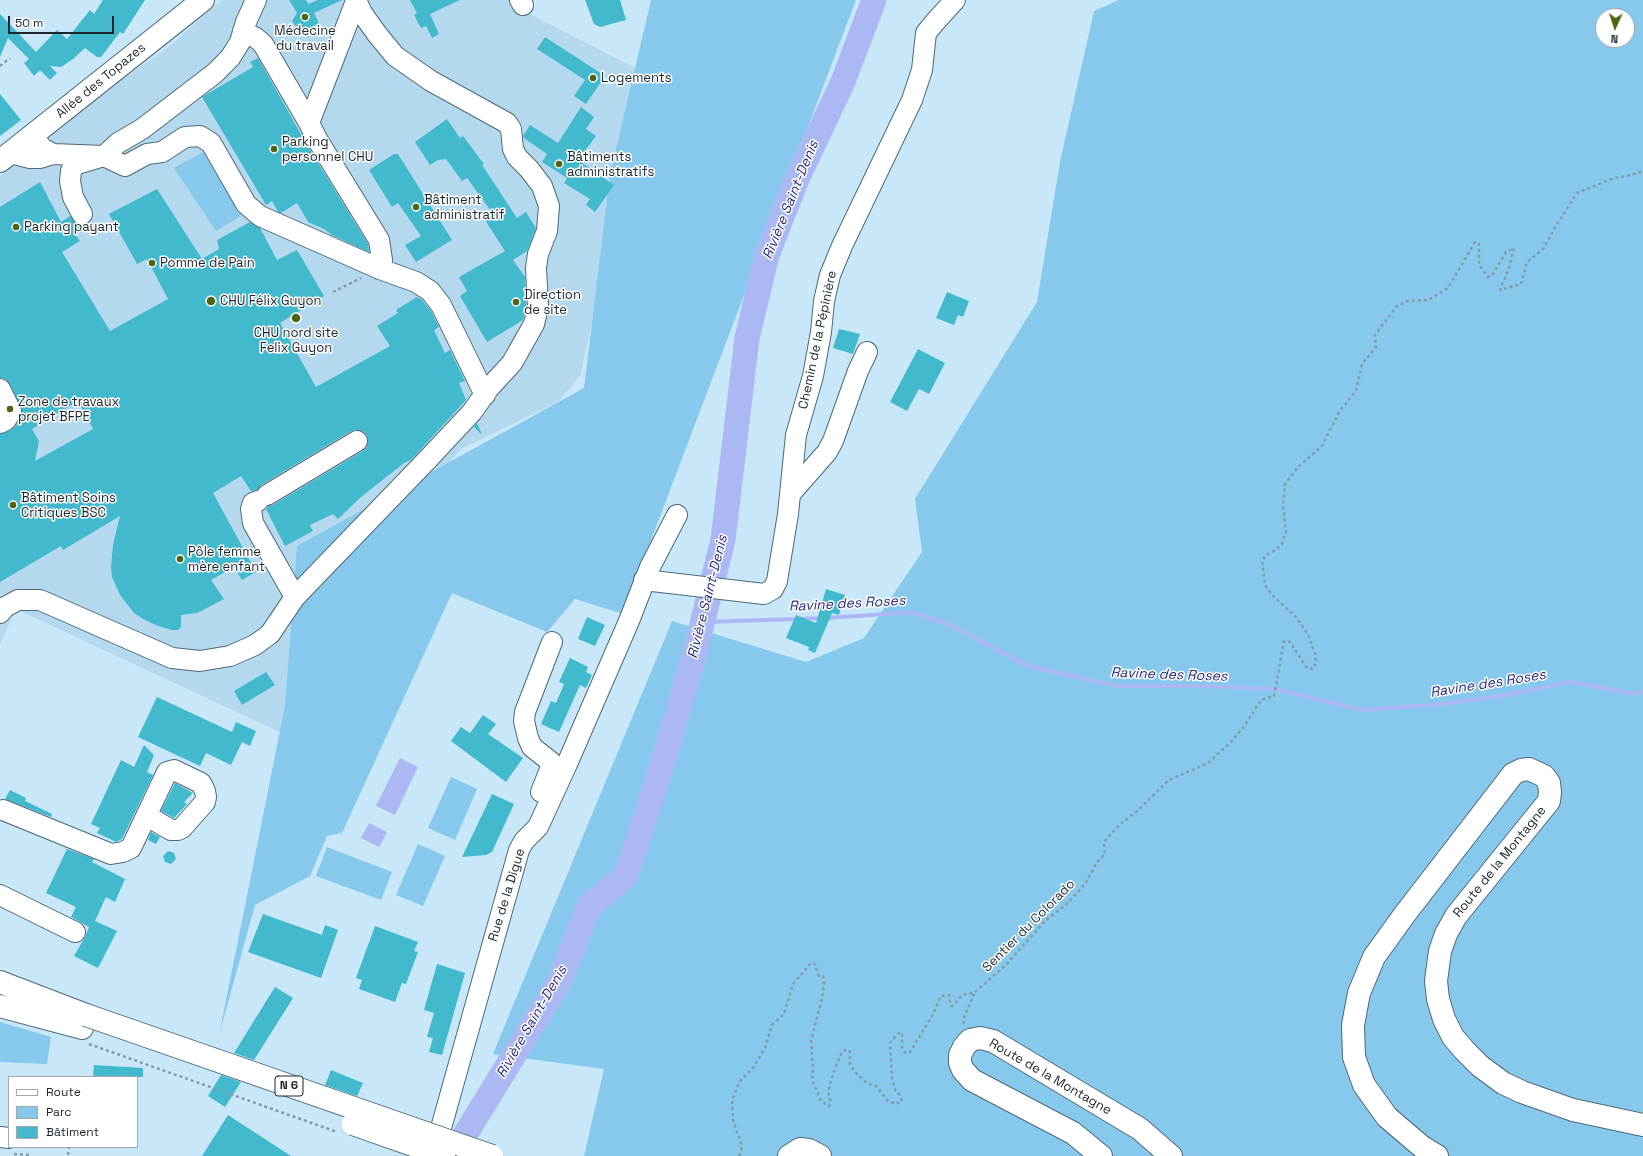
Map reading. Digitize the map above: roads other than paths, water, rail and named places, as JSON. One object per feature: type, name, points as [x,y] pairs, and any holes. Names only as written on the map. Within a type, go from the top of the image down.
[{"type":"main road","name":"Allée des Topazes","points":[[5,157],[203,0]]},
{"type":"main road","name":"Route de la Montagne","points":[[1437,1156],[1421,1146],[1387,1117],[1364,1085],[1354,1057],[1353,1025],[1359,993],[1374,957],[1405,914],[1513,774],[1521,770],[1529,769],[1544,776],[1549,783],[1549,801],[1456,916],[1446,934],[1440,951],[1436,981],[1438,999],[1444,1019],[1453,1037],[1465,1051],[1480,1066],[1503,1082],[1522,1092],[1560,1106],[1643,1125]]},
{"type":"main road","name":"N 6","points":[[0,982],[84,1029],[444,1156]]},
{"type":"main road","name":"N 6","points":[[0,1006],[84,1029],[492,1156]]},
{"type":"main road","name":"Route de la Montagne","points":[[1101,1156],[1073,1133],[972,1080],[963,1070],[960,1063],[962,1050],[970,1040],[980,1038],[993,1041],[1140,1129],[1171,1156]]},
{"type":"main road","points":[[789,1156],[800,1149],[809,1150],[820,1156]]},
{"type":"street","points":[[82,214],[73,197],[70,181],[71,171],[74,165],[104,156],[118,143],[142,129],[215,73],[230,58],[240,42],[256,0]]},
{"type":"street","points":[[309,123],[356,0]]},
{"type":"street","points":[[0,613],[5,607],[18,600],[40,600],[172,658],[200,661],[230,656],[255,645],[270,634],[295,597],[428,459],[512,363],[534,324],[538,307],[536,268],[538,254],[547,231],[549,206],[542,186],[529,169],[517,157],[513,149],[511,129],[509,126],[497,116],[431,81],[395,56],[362,13],[356,0]]},
{"type":"street","name":"Chemin de la Pépinière","points":[[648,581],[764,594],[773,589],[777,581],[791,492],[796,435],[813,376],[821,332],[824,301],[830,275],[842,246],[912,100],[922,70],[926,33],[955,0]]},
{"type":"street","points":[[243,31],[256,38],[263,44],[317,139],[379,240],[382,260],[380,270]]},
{"type":"street","points":[[33,136],[42,148],[53,154]]},
{"type":"street","points":[[5,157],[40,158],[53,154],[104,156],[125,166],[147,154],[162,152],[185,136],[200,136],[211,143],[246,204],[260,216],[380,270],[416,282],[430,291],[441,305],[485,395]]},
{"type":"street","points":[[791,492],[827,452],[833,441],[858,372],[867,352]]},
{"type":"street","points":[[0,389],[11,411],[6,420],[0,424]]},
{"type":"street","points":[[295,597],[253,523],[251,509],[254,503],[357,441]]},
{"type":"street","name":"Rue de la Digue","points":[[432,1156],[435,1150],[519,850],[524,841],[538,827],[676,515]]},
{"type":"street","points":[[524,841],[528,825],[551,767],[549,759],[540,754],[532,746],[528,738],[524,720],[525,712],[552,642]]},
{"type":"street","points":[[1,811],[111,854],[123,852],[131,848],[147,816]]},
{"type":"street","points":[[0,895],[75,932]]},
{"type":"waterway","name":"Rivière Saint-Denis","points":[[452,1156],[560,980],[589,906],[626,876],[662,765],[694,656],[723,540],[747,338],[767,255],[797,179],[842,84],[874,0]]},
{"type":"waterway","name":"Ravine des Roses","points":[[703,622],[828,618],[912,612],[950,625],[1028,666],[1117,686],[1196,686],[1275,689],[1362,710],[1442,704],[1506,695],[1571,682],[1636,694],[1643,691]]},
{"type":"place","name":"Médecine du travail","points":[[305,17]]},
{"type":"place","name":"Logements","points":[[593,78]]},
{"type":"place","name":"Parking personnel CHU","points":[[274,149]]},
{"type":"place","name":"Bâtiments administratifs","points":[[559,164]]},
{"type":"place","name":"Bâtiment administratif","points":[[416,207]]},
{"type":"place","name":"Parking payant","points":[[16,227]]},
{"type":"place","name":"Pomme de Pain","points":[[152,263]]},
{"type":"place","name":"CHU Félix Guyon","points":[[211,301]]},
{"type":"place","name":"Direction de site","points":[[516,302]]},
{"type":"place","name":"CHU nord site Felix Guyon","points":[[296,318]]},
{"type":"place","name":"Zone de travaux projet BFPE","points":[[10,409]]},
{"type":"place","name":"Bâtiment Soins Critiques BSC","points":[[13,505]]},
{"type":"place","name":"Pôle femme mère enfant","points":[[180,559]]}]
